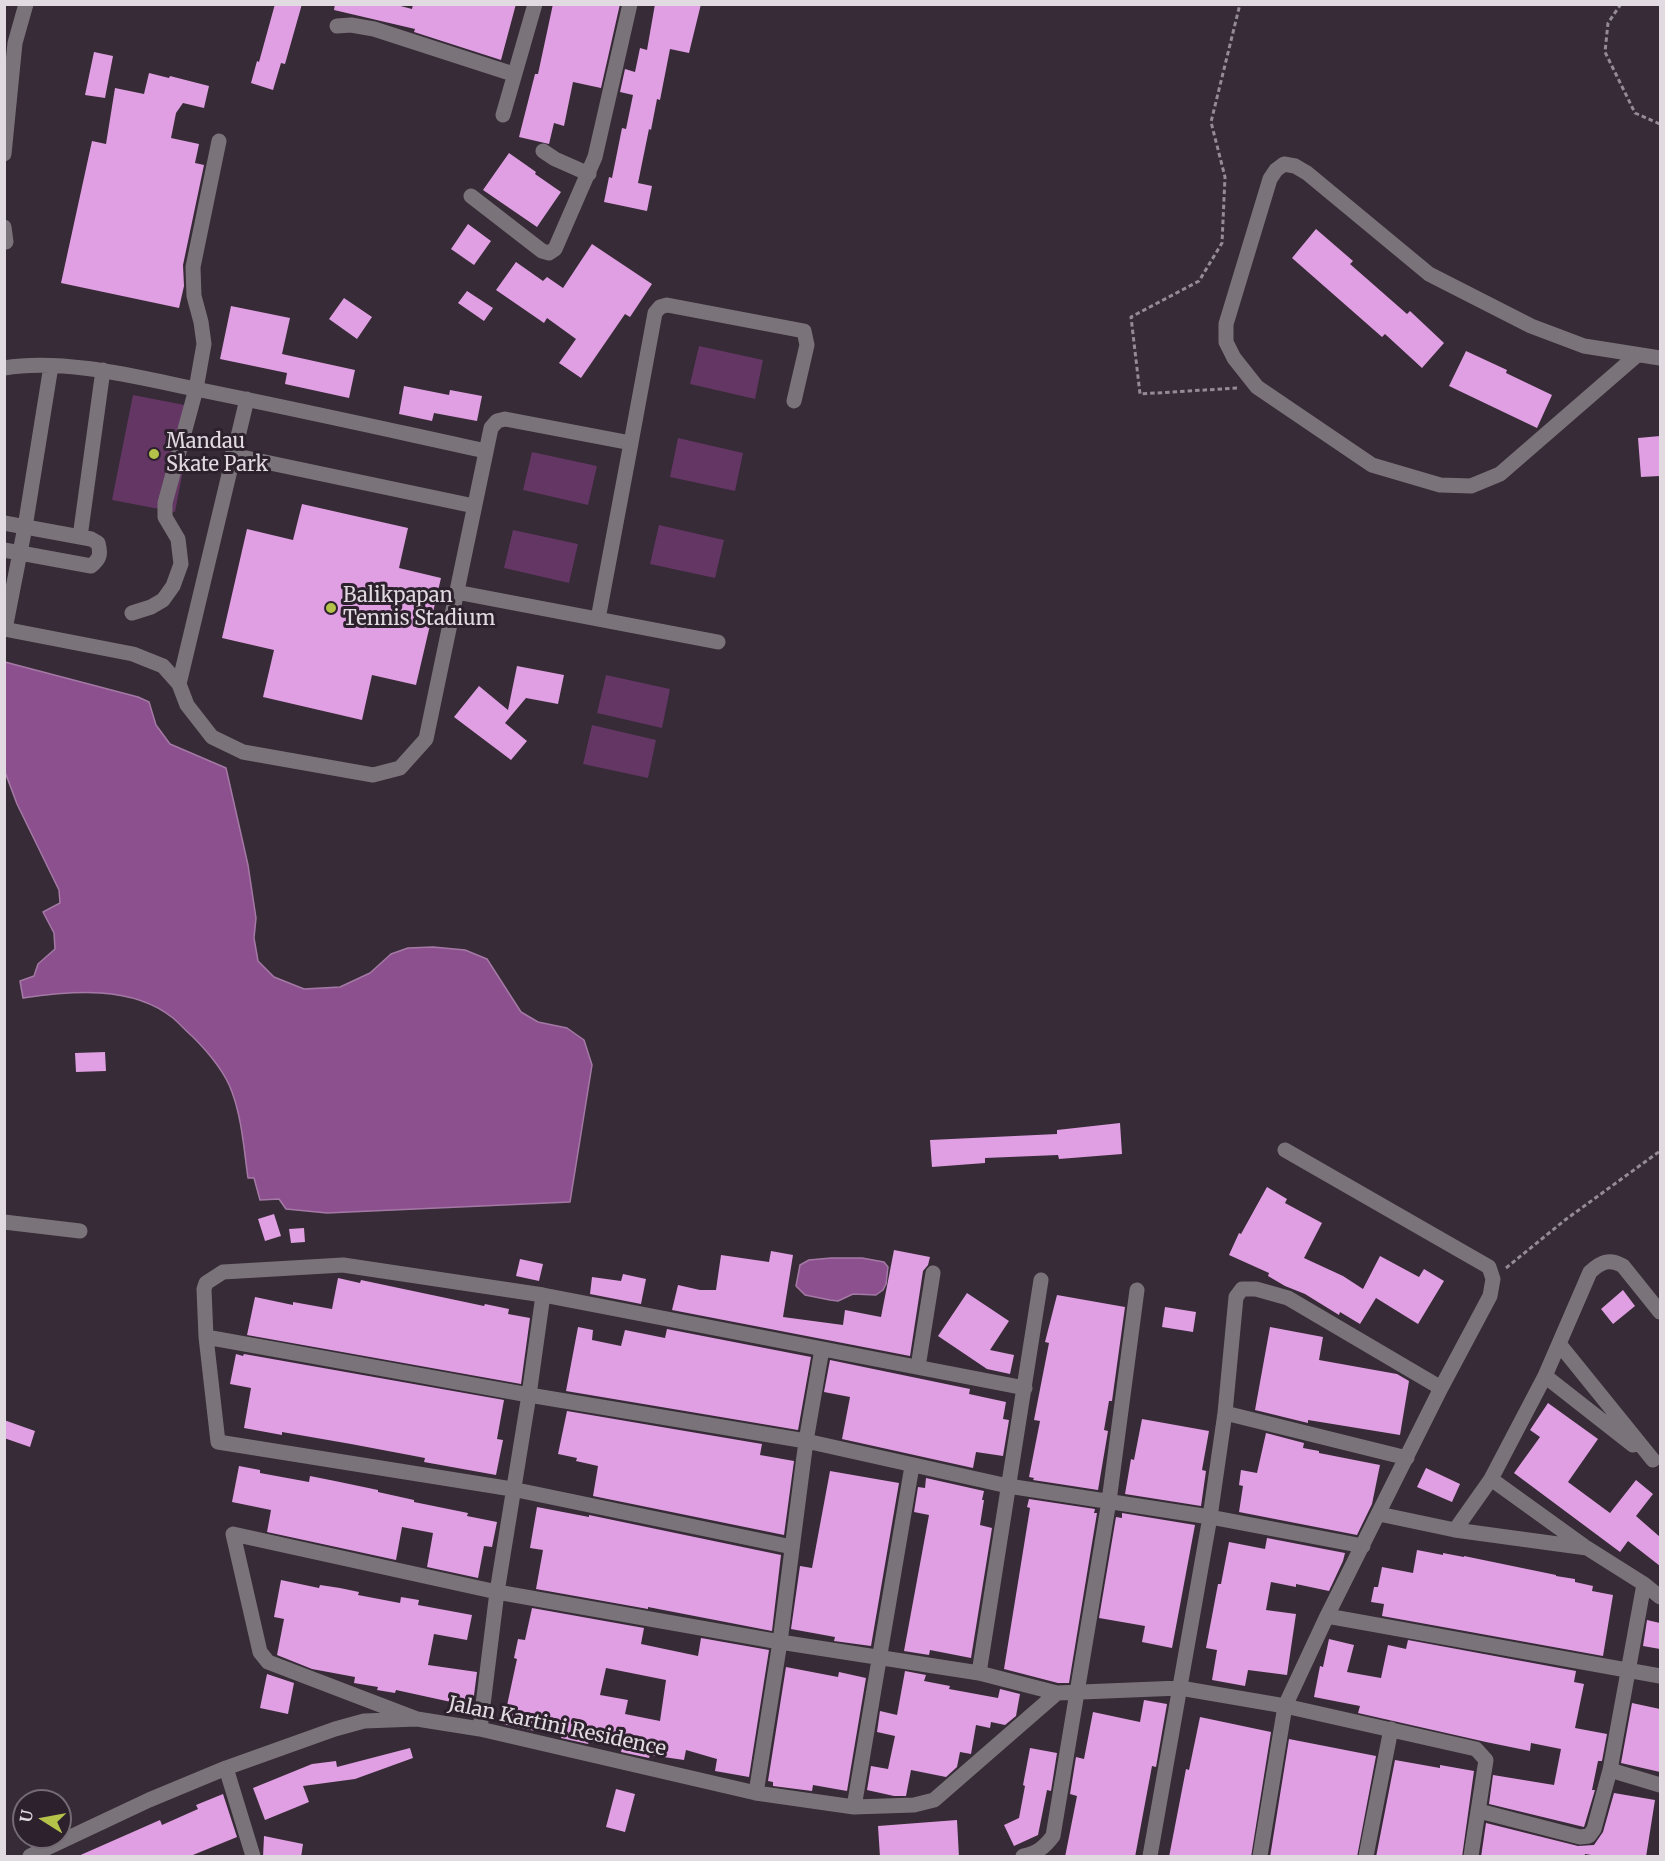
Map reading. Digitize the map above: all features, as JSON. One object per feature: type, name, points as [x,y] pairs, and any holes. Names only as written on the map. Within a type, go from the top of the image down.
[{"type":"street","points":[[4,154],[15,43],[26,4]]},
{"type":"street","points":[[502,115],[535,4]]},
{"type":"street","points":[[471,196],[542,252],[549,253],[555,249],[595,158],[630,4]]},
{"type":"street","points":[[337,26],[351,25],[374,29],[513,74]]},
{"type":"street","points":[[132,613],[151,607],[163,600],[173,586],[181,564],[178,539],[165,517],[165,503],[196,389],[204,344],[194,296],[193,267],[219,141]]},
{"type":"street","points":[[543,151],[589,174]]},
{"type":"street","points":[[1636,356],[1500,474],[1470,486],[1440,485],[1372,465],[1257,387],[1234,358],[1226,342],[1226,324],[1270,179],[1284,164],[1295,166],[1307,173],[1429,274],[1531,326],[1584,346],[1660,358]]},
{"type":"street","points":[[4,227],[6,243]]},
{"type":"street","points":[[598,619],[655,313],[660,307],[673,306],[804,330],[807,345],[794,401]]},
{"type":"street","points":[[4,368],[51,366],[103,370],[486,451]]},
{"type":"street","points":[[51,366],[25,527],[12,552],[5,629],[147,658],[163,666],[179,684],[187,705],[212,737],[243,752],[373,775],[400,768],[426,739],[491,428],[497,421],[505,419],[631,443]]},
{"type":"street","points":[[80,537],[103,370]]},
{"type":"street","points":[[179,684],[247,399]]},
{"type":"street","points":[[232,455],[474,506]]},
{"type":"street","points":[[4,523],[91,539],[98,543],[100,553],[97,561],[91,566],[12,552]]},
{"type":"street","points":[[456,592],[717,642]]},
{"type":"street","points":[[1260,1857],[1285,1706],[1327,1616],[1441,1388],[1490,1296],[1493,1279],[1489,1267],[1285,1150]]},
{"type":"street","points":[[4,1222],[80,1231]]},
{"type":"street","points":[[1455,1530],[1491,1479],[1545,1376],[1590,1272],[1606,1261],[1616,1262],[1623,1266],[1660,1312]]},
{"type":"street","points":[[792,1547],[512,1489],[218,1442],[206,1337],[204,1289],[206,1283],[224,1272],[343,1265],[543,1295],[1025,1388]]},
{"type":"street","points":[[918,1367],[933,1273]]},
{"type":"street","points":[[979,1673],[1041,1280]]},
{"type":"street","points":[[1150,1857],[1210,1517],[1225,1413],[1236,1298],[1242,1290],[1256,1288],[1288,1298],[1441,1388]]},
{"type":"street","points":[[1023,1857],[1045,1846],[1053,1836],[1109,1502],[1137,1290]]},
{"type":"street","points":[[480,1729],[497,1592],[543,1295]]},
{"type":"street","points":[[206,1337],[529,1395],[806,1441],[1008,1486],[1210,1517],[1363,1546]]},
{"type":"street","points":[[1560,1345],[1657,1463]]},
{"type":"street","points":[[756,1792],[780,1642],[806,1441],[822,1349]]},
{"type":"street","points":[[1545,1376],[1657,1463]]},
{"type":"street","points":[[1225,1413],[1407,1458]]},
{"type":"street","points":[[854,1807],[912,1466]]},
{"type":"street","points":[[1491,1479],[1660,1597]]},
{"type":"street","points":[[1379,1514],[1455,1530],[1587,1548]]},
{"type":"street","points":[[417,1719],[268,1662],[260,1652],[233,1534],[497,1592],[879,1659],[979,1673],[1058,1693],[1180,1688],[1285,1706],[1476,1749],[1486,1760],[1471,1857]]},
{"type":"street","points":[[1479,1811],[1580,1837],[1589,1836],[1594,1829],[1610,1770],[1644,1584]]},
{"type":"street","points":[[1327,1616],[1660,1676]]},
{"type":"street","name":"Jalan Kartini Residence","points":[[30,1857],[149,1800],[226,1768],[364,1721],[417,1719],[480,1729],[756,1792],[854,1807],[914,1805],[934,1800],[1058,1693]]},
{"type":"street","points":[[1366,1857],[1391,1729]]},
{"type":"street","points":[[226,1768],[254,1857]]},
{"type":"street","points":[[1610,1770],[1660,1785]]},
{"type":"path","points":[[1240,4],[1211,122],[1224,177],[1222,243],[1198,281],[1131,317],[1140,394],[1257,387]]},
{"type":"path","points":[[1621,4],[1608,23],[1605,52],[1635,113],[1660,124]]},
{"type":"path","points":[[1493,1279],[1565,1220],[1660,1151]]},
{"type":"shaded area","points":[[699,346],[763,360],[755,399],[690,384]]},
{"type":"shaded area","name":"Mandau Skate Park","points":[[133,395],[195,407],[175,512],[112,500]]},
{"type":"shaded area","points":[[678,438],[743,453],[735,491],[670,477]]},
{"type":"shaded area","points":[[532,452],[597,466],[588,505],[523,490]]},
{"type":"shaded area","points":[[659,525],[724,540],[715,578],[650,564]]},
{"type":"shaded area","points":[[513,530],[578,544],[569,583],[504,568]]},
{"type":"shaded area","points":[[5,662],[138,697],[149,702],[156,725],[170,744],[226,768],[248,865],[256,918],[254,938],[258,961],[274,977],[304,989],[340,987],[370,973],[391,954],[408,948],[433,947],[465,950],[487,959],[521,1012],[538,1022],[567,1028],[584,1040],[592,1065],[570,1202],[327,1213],[286,1209],[279,1199],[260,1200],[254,1178],[248,1178],[240,1124],[229,1085],[210,1056],[173,1018],[157,1007],[120,995],[81,993],[23,998],[20,981],[34,976],[38,964],[55,949],[54,933],[43,912],[60,903],[59,890],[17,804],[5,772]]},
{"type":"shaded area","points":[[606,675],[670,689],[662,728],[597,713]]},
{"type":"shaded area","points":[[592,725],[656,740],[648,778],[583,764]]},
{"type":"shaded area","points":[[862,1258],[884,1262],[888,1267],[883,1290],[876,1295],[853,1294],[838,1301],[805,1295],[796,1286],[800,1265],[809,1260]]},
{"type":"building","points":[[275,4],[302,4],[285,64],[281,63],[273,90],[251,83]]},
{"type":"building","points":[[335,4],[393,4],[412,9],[413,4],[516,4],[501,60],[414,32],[415,29],[334,10]]},
{"type":"building","points":[[553,4],[620,4],[601,88],[573,82],[564,126],[554,123],[549,144],[519,137],[535,74],[538,74]]},
{"type":"building","points":[[655,4],[701,4],[689,53],[670,49],[660,100],[657,99],[651,130],[649,129],[638,183],[652,186],[647,211],[604,202],[609,177],[612,178],[622,128],[626,129],[633,95],[620,92],[625,69],[635,72],[640,48],[647,50]]},
{"type":"building","points":[[94,52],[113,56],[105,98],[85,95]]},
{"type":"building","points":[[149,73],[209,86],[204,108],[183,103],[176,113],[171,138],[199,144],[195,163],[204,165],[183,265],[184,286],[179,308],[61,283],[92,141],[106,144],[115,88],[144,94]]},
{"type":"building","points":[[509,153],[561,192],[537,227],[483,190]]},
{"type":"building","points":[[468,224],[491,241],[474,265],[451,249]]},
{"type":"building","points":[[1316,229],[1353,261],[1350,264],[1407,314],[1410,311],[1444,343],[1422,368],[1385,334],[1382,337],[1292,258]]},
{"type":"building","points":[[592,244],[652,284],[630,317],[625,314],[581,378],[559,363],[576,339],[547,318],[544,323],[496,290],[516,262],[543,281],[547,277],[563,288]]},
{"type":"building","points":[[467,291],[493,308],[484,321],[458,303]]},
{"type":"building","points":[[344,298],[372,317],[357,339],[329,319]]},
{"type":"building","points":[[231,306],[290,318],[282,354],[355,370],[349,398],[285,384],[287,373],[220,359]]},
{"type":"building","points":[[1466,351],[1552,395],[1537,428],[1449,386]]},
{"type":"building","points":[[404,386],[449,395],[450,390],[482,396],[477,421],[434,413],[432,421],[399,414]]},
{"type":"building","points":[[1660,436],[1660,476],[1641,477],[1638,438]]},
{"type":"building","name":"Balikpapan Tennis Stadium","points":[[302,504],[408,528],[399,568],[441,578],[416,685],[372,675],[362,720],[263,697],[274,650],[222,638],[247,529],[293,540]]},
{"type":"building","points":[[517,666],[564,675],[558,704],[526,698],[505,723],[527,741],[511,760],[454,717],[479,686],[508,710]]},
{"type":"building","points":[[105,1052],[106,1071],[76,1072],[75,1053]]},
{"type":"building","points":[[1120,1123],[1122,1154],[1059,1159],[1058,1155],[985,1158],[985,1163],[932,1167],[930,1140],[1057,1134],[1057,1130]]},
{"type":"building","points":[[1267,1187],[1287,1199],[1285,1203],[1322,1223],[1304,1258],[1343,1276],[1363,1289],[1380,1256],[1419,1277],[1424,1269],[1444,1281],[1418,1324],[1376,1298],[1360,1324],[1340,1312],[1339,1315],[1305,1294],[1285,1286],[1268,1276],[1269,1273],[1229,1255],[1239,1233],[1241,1234]]},
{"type":"building","points":[[274,1214],[281,1236],[265,1241],[258,1219]]},
{"type":"building","points":[[304,1228],[305,1242],[291,1243],[289,1229]]},
{"type":"building","points":[[894,1250],[930,1257],[923,1271],[910,1356],[672,1310],[678,1285],[700,1290],[716,1290],[721,1255],[769,1262],[771,1251],[793,1255],[783,1317],[843,1325],[845,1310],[881,1317]]},
{"type":"building","points":[[520,1259],[543,1264],[539,1281],[516,1276]]},
{"type":"building","points":[[623,1274],[646,1279],[641,1304],[590,1294],[592,1277],[621,1281]]},
{"type":"building","points":[[338,1278],[360,1283],[361,1280],[484,1306],[485,1304],[509,1309],[508,1314],[530,1318],[521,1384],[247,1335],[255,1297],[293,1305],[293,1302],[332,1309]]},
{"type":"building","points":[[1623,1290],[1635,1306],[1613,1324],[1601,1309]]},
{"type":"building","points":[[967,1293],[1009,1321],[990,1350],[1014,1355],[1010,1374],[987,1369],[938,1336]]},
{"type":"building","points":[[1057,1295],[1125,1307],[1112,1401],[1109,1401],[1104,1430],[1108,1431],[1098,1490],[1033,1480],[1034,1478],[1029,1477],[1040,1421],[1034,1420],[1049,1343],[1045,1342]]},
{"type":"building","points":[[1165,1307],[1196,1312],[1193,1332],[1162,1327]]},
{"type":"building","points":[[578,1327],[593,1330],[592,1340],[621,1346],[625,1330],[665,1338],[667,1329],[811,1357],[798,1430],[566,1391]]},
{"type":"building","points":[[1270,1327],[1323,1337],[1319,1360],[1397,1374],[1409,1381],[1400,1435],[1308,1420],[1308,1423],[1255,1410]]},
{"type":"building","points":[[236,1354],[504,1400],[497,1439],[503,1440],[496,1475],[424,1462],[425,1458],[351,1444],[244,1428],[251,1388],[230,1384]]},
{"type":"building","points":[[830,1360],[970,1389],[969,1394],[1006,1402],[1003,1419],[1009,1420],[1003,1456],[976,1452],[973,1468],[842,1439],[850,1397],[824,1392]]},
{"type":"building","points":[[1548,1403],[1598,1439],[1568,1482],[1610,1513],[1636,1480],[1653,1494],[1636,1516],[1660,1537],[1660,1566],[1628,1541],[1620,1552],[1514,1473],[1540,1437],[1530,1430]]},
{"type":"building","points":[[567,1411],[762,1444],[760,1455],[794,1461],[784,1535],[593,1496],[598,1466],[558,1454]]},
{"type":"building","points":[[1142,1419],[1209,1431],[1202,1470],[1206,1471],[1201,1506],[1125,1494],[1131,1459],[1134,1460]]},
{"type":"building","points":[[4,1420],[35,1431],[30,1447],[4,1438]]},
{"type":"building","points":[[1266,1433],[1304,1443],[1303,1448],[1319,1451],[1319,1453],[1380,1465],[1372,1504],[1357,1535],[1239,1512],[1243,1486],[1239,1485],[1241,1470],[1257,1473]]},
{"type":"building","points":[[239,1466],[260,1470],[260,1473],[309,1482],[310,1476],[378,1490],[378,1492],[414,1500],[414,1502],[468,1513],[467,1516],[497,1522],[492,1547],[484,1546],[478,1578],[427,1567],[433,1533],[402,1527],[396,1560],[267,1532],[271,1510],[232,1502]]},
{"type":"building","points":[[1426,1468],[1460,1484],[1452,1502],[1417,1487]]},
{"type":"building","points":[[830,1471],[899,1483],[871,1646],[834,1641],[835,1637],[791,1629],[800,1566],[812,1568]]},
{"type":"building","points":[[926,1478],[984,1491],[980,1525],[992,1528],[971,1658],[930,1650],[929,1655],[904,1651],[929,1515],[914,1512],[918,1487],[925,1488]]},
{"type":"building","points":[[1029,1499],[1095,1509],[1094,1513],[1097,1513],[1069,1683],[1058,1683],[1004,1669],[1030,1508],[1027,1507]]},
{"type":"building","points":[[537,1507],[589,1517],[589,1515],[781,1555],[772,1631],[648,1607],[648,1609],[536,1589],[543,1550],[530,1548]]},
{"type":"building","points":[[1122,1513],[1195,1525],[1172,1648],[1142,1642],[1145,1626],[1099,1618],[1116,1517],[1122,1518]]},
{"type":"building","points":[[1267,1538],[1345,1553],[1329,1591],[1296,1584],[1296,1587],[1271,1582],[1266,1610],[1296,1614],[1287,1675],[1248,1670],[1245,1686],[1212,1680],[1217,1650],[1206,1648],[1218,1584],[1221,1584],[1229,1542],[1265,1549]]},
{"type":"building","points":[[1417,1550],[1464,1556],[1575,1579],[1575,1582],[1593,1586],[1592,1591],[1613,1595],[1603,1656],[1382,1616],[1384,1604],[1371,1602],[1374,1587],[1378,1587],[1382,1567],[1413,1573]]},
{"type":"building","points":[[281,1580],[319,1588],[320,1585],[340,1588],[359,1592],[358,1595],[400,1603],[401,1597],[419,1600],[418,1605],[472,1615],[467,1640],[434,1634],[428,1665],[477,1672],[473,1703],[452,1699],[451,1702],[396,1690],[395,1693],[377,1690],[378,1687],[354,1683],[355,1677],[312,1669],[277,1655],[284,1619],[274,1617]]},
{"type":"building","points":[[532,1608],[644,1628],[641,1644],[698,1656],[701,1638],[769,1650],[749,1777],[715,1771],[717,1759],[686,1750],[684,1760],[650,1755],[649,1758],[621,1752],[622,1748],[561,1738],[564,1728],[537,1723],[535,1731],[503,1724],[517,1659],[514,1658],[518,1639],[525,1640]],"holes":[[[606,1668],[666,1680],[660,1721],[625,1714],[628,1700],[600,1695]]]},
{"type":"building","points":[[1647,1620],[1660,1623],[1660,1649],[1643,1646]]},
{"type":"building","points":[[1329,1639],[1354,1645],[1347,1672],[1381,1678],[1388,1645],[1406,1649],[1408,1640],[1576,1671],[1574,1682],[1584,1684],[1575,1728],[1607,1734],[1602,1761],[1598,1761],[1592,1790],[1595,1790],[1584,1827],[1489,1804],[1493,1775],[1554,1785],[1561,1749],[1531,1743],[1530,1751],[1486,1742],[1358,1713],[1360,1706],[1314,1697],[1320,1666],[1323,1667]]},
{"type":"building","points":[[786,1667],[838,1677],[839,1672],[866,1678],[847,1791],[813,1785],[812,1791],[773,1786],[773,1782],[768,1781]]},
{"type":"building","points":[[905,1671],[926,1675],[924,1681],[950,1686],[949,1689],[998,1698],[1000,1689],[1020,1694],[1016,1716],[1005,1725],[991,1722],[990,1728],[976,1725],[971,1754],[960,1752],[957,1767],[946,1777],[911,1770],[906,1796],[894,1796],[867,1790],[871,1766],[888,1769],[895,1736],[877,1732],[880,1711],[897,1715]]},
{"type":"building","points":[[267,1674],[294,1683],[288,1714],[260,1708]]},
{"type":"building","points":[[1144,1700],[1167,1704],[1156,1767],[1152,1766],[1135,1857],[1065,1857],[1077,1796],[1070,1794],[1076,1757],[1084,1759],[1093,1712],[1140,1722]]},
{"type":"building","points":[[1632,1703],[1660,1709],[1660,1772],[1621,1763]]},
{"type":"building","points":[[1200,1717],[1271,1732],[1251,1857],[1169,1857],[1186,1769],[1189,1770]]},
{"type":"building","points":[[1289,1739],[1376,1756],[1357,1857],[1270,1857]]},
{"type":"building","points":[[410,1748],[413,1758],[355,1779],[303,1786],[309,1802],[265,1820],[253,1788],[312,1764],[336,1761],[337,1767]]},
{"type":"building","points":[[1030,1748],[1057,1753],[1051,1791],[1047,1790],[1038,1835],[1014,1846],[1004,1825],[1019,1818]]},
{"type":"building","points":[[1395,1760],[1474,1771],[1462,1857],[1376,1857]]},
{"type":"building","points":[[616,1789],[635,1794],[625,1832],[606,1827]]},
{"type":"building","points":[[1614,1793],[1655,1800],[1646,1857],[1603,1857],[1585,1854],[1584,1857],[1481,1857],[1486,1823],[1578,1846],[1594,1845],[1603,1832]]},
{"type":"building","points":[[223,1794],[237,1837],[188,1857],[76,1857],[160,1820],[162,1825],[198,1809],[196,1805]]},
{"type":"building","points":[[957,1820],[959,1857],[880,1857],[878,1826]]},
{"type":"building","points":[[264,1836],[303,1844],[301,1857],[263,1857]]},
{"type":"place","name":"Mandau Skate Park","points":[[154,454]]},
{"type":"place","name":"Balikpapan Tennis Stadium","points":[[331,608]]}]
